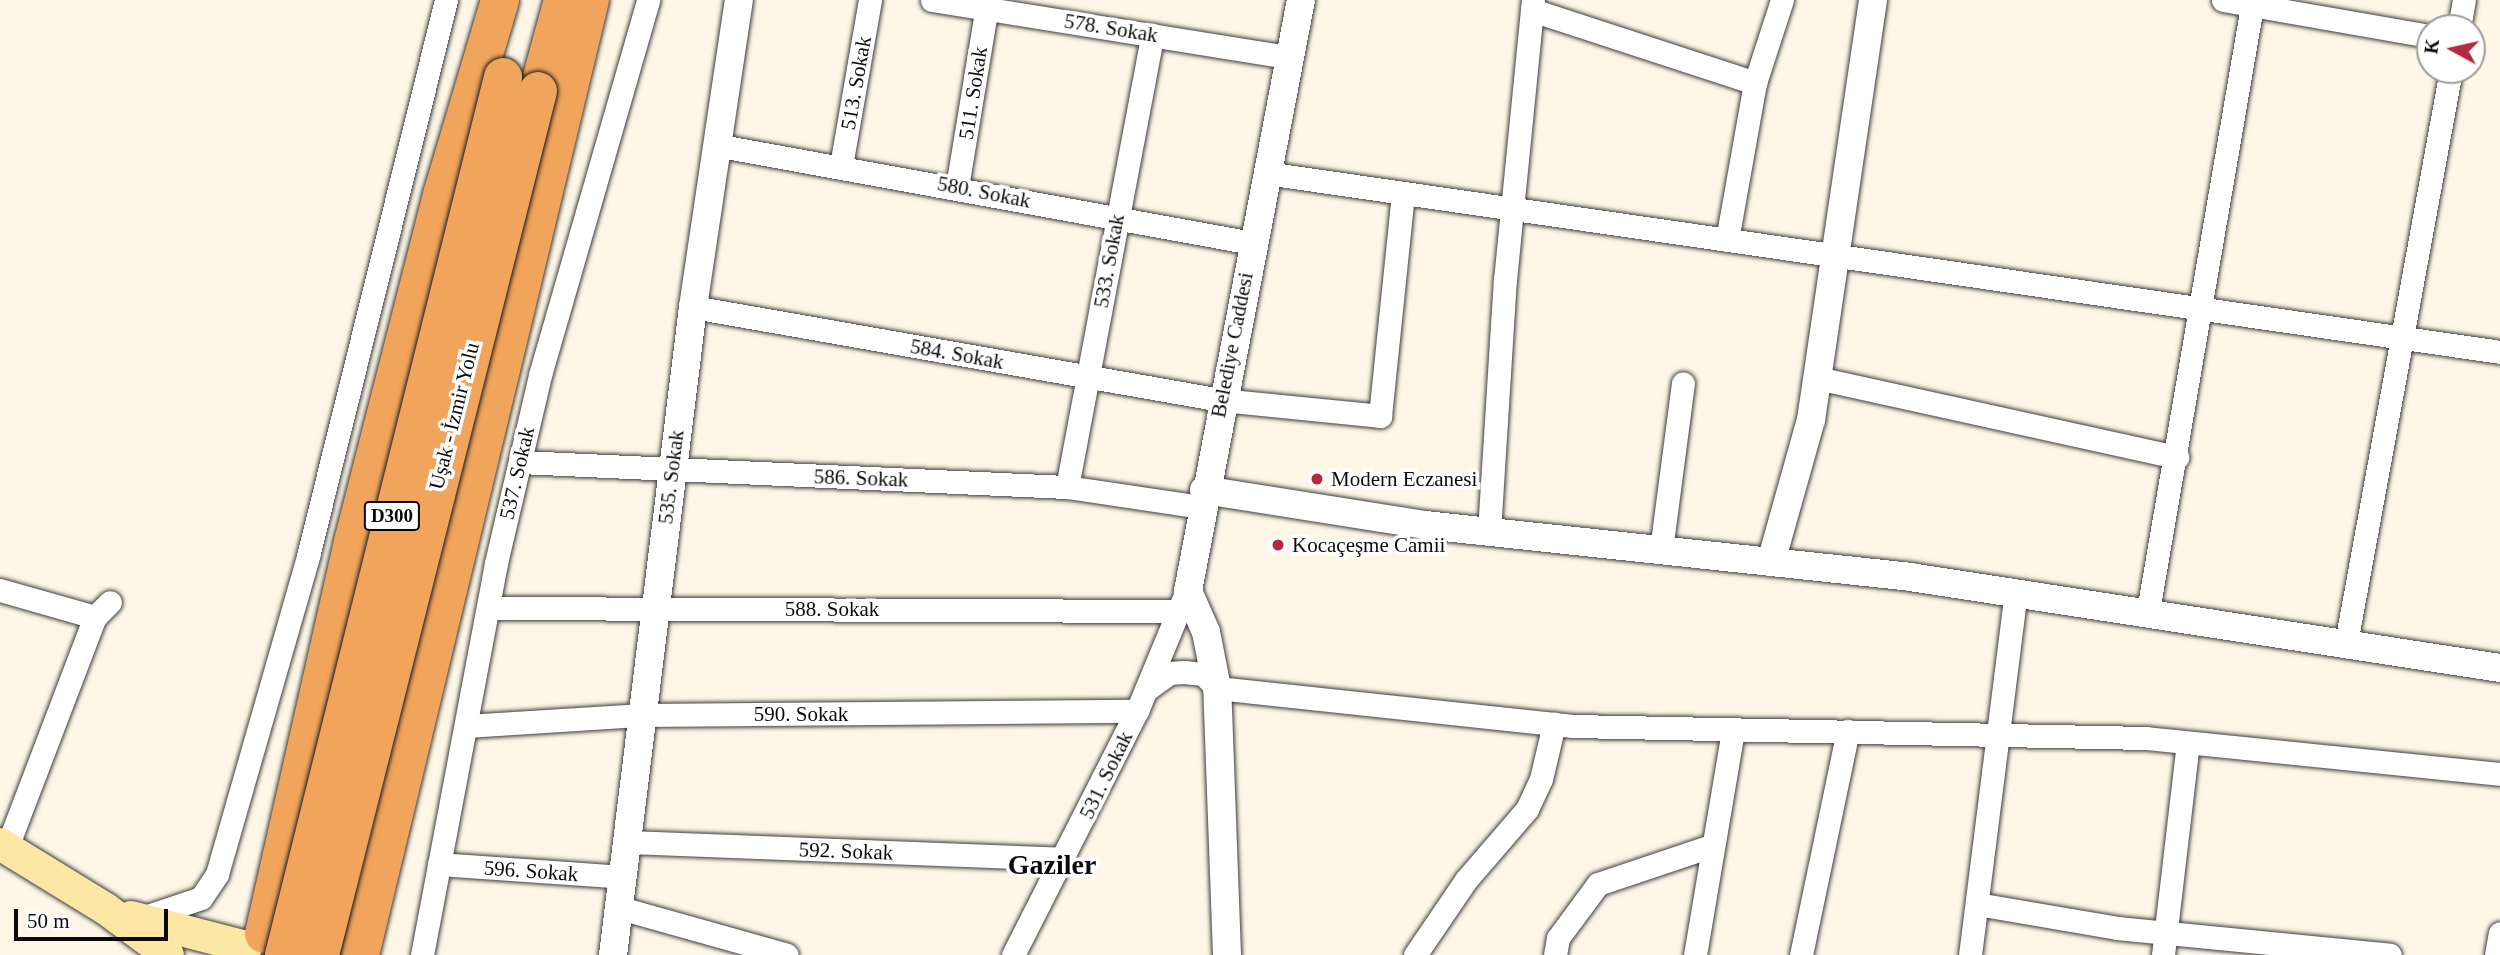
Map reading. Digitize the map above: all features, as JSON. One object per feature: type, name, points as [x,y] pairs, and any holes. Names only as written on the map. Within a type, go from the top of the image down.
[{"type":"highway","points":[[258,948],[356,528],[442,195],[500,0]]},
{"type":"highway","name":"Uşak - İzmir Yolu","points":[[258,948],[503,77],[522,0]]},
{"type":"highway","name":"Uşak - İzmir Yolu","points":[[320,955],[563,0]]},
{"type":"highway","points":[[360,955],[590,0]]},
{"type":"main road","points":[[4,846],[106,909],[168,955]]},
{"type":"main road","points":[[106,909],[258,948],[306,926],[327,932],[353,955]]},
{"type":"street","points":[[139,919],[183,908],[201,898],[217,874],[308,556],[446,0]]},
{"type":"street","name":"537. Sokak","points":[[422,955],[488,608],[540,375],[648,0]]},
{"type":"street","name":"535. Sokak","points":[[612,955],[620,908],[693,307],[715,145],[739,0]]},
{"type":"street","name":"513. Sokak","points":[[841,166],[870,0]]},
{"type":"street","name":"578. Sokak","points":[[932,0],[988,4],[1289,57]]},
{"type":"street","name":"Belediye Caddesi","points":[[1182,601],[1301,0]]},
{"type":"street","points":[[1727,240],[1755,83],[1782,0]]},
{"type":"street","points":[[1771,562],[1811,420],[1873,0]]},
{"type":"street","points":[[2223,0],[2416,33]]},
{"type":"street","points":[[2148,611],[2203,307],[2252,3]]},
{"type":"street","name":"511. Sokak","points":[[957,187],[988,4]]},
{"type":"street","points":[[1489,532],[1495,405],[1533,5],[1755,83]]},
{"type":"street","name":"533. Sokak","points":[[1068,487],[1116,217],[1152,35]]},
{"type":"street","points":[[2346,643],[2448,84]]},
{"type":"street","name":"580. Sokak","points":[[715,145],[957,187],[1252,243]]},
{"type":"street","points":[[1266,173],[2500,352]]},
{"type":"street","name":"584. Sokak","points":[[693,307],[1222,400],[1380,416],[1404,193]]},
{"type":"street","points":[[1817,378],[2177,457]]},
{"type":"street","points":[[1661,550],[1683,383]]},
{"type":"street","name":"586. Sokak","points":[[520,463],[1068,487],[1203,498]]},
{"type":"street","points":[[1203,498],[2016,592],[2500,668]]},
{"type":"street","points":[[0,590],[102,609],[4,846]]},
{"type":"street","points":[[1970,955],[2000,735],[2016,592]]},
{"type":"street","points":[[1182,601],[1206,632],[1217,688],[1227,955]]},
{"type":"street","name":"588. Sokak","points":[[488,608],[1182,601]]},
{"type":"street","name":"531. Sokak","points":[[1013,955],[1137,711],[1182,601]]},
{"type":"street","points":[[1146,690],[1168,673],[1184,672],[1203,674],[1217,688],[1554,724],[2000,735],[2188,743],[2500,774]]},
{"type":"street","name":"590. Sokak","points":[[466,726],[642,715],[1137,711]]},
{"type":"street","points":[[1415,955],[1466,880],[1527,809],[1541,779],[1554,724]]},
{"type":"street","points":[[1695,955],[1733,730]]},
{"type":"street","points":[[1801,955],[1848,732]]},
{"type":"street","points":[[2165,944],[2188,743]]},
{"type":"street","name":"592. Sokak","points":[[627,842],[1064,859]]},
{"type":"street","points":[[1555,955],[1558,939],[1598,884],[1712,846]]},
{"type":"street","name":"596. Sokak","points":[[439,864],[623,877]]},
{"type":"street","points":[[1977,904],[2165,944],[2390,955]]},
{"type":"street","points":[[620,908],[787,955]]},
{"type":"street","points":[[2496,955],[2500,933]]},
{"type":"place","name":"Modern Eczanesi","points":[[1317,479]]},
{"type":"place","name":"Kocaçeşme Camii","points":[[1278,545]]},
{"type":"district","name":"Gaziler","points":[[1052,865]]}]
